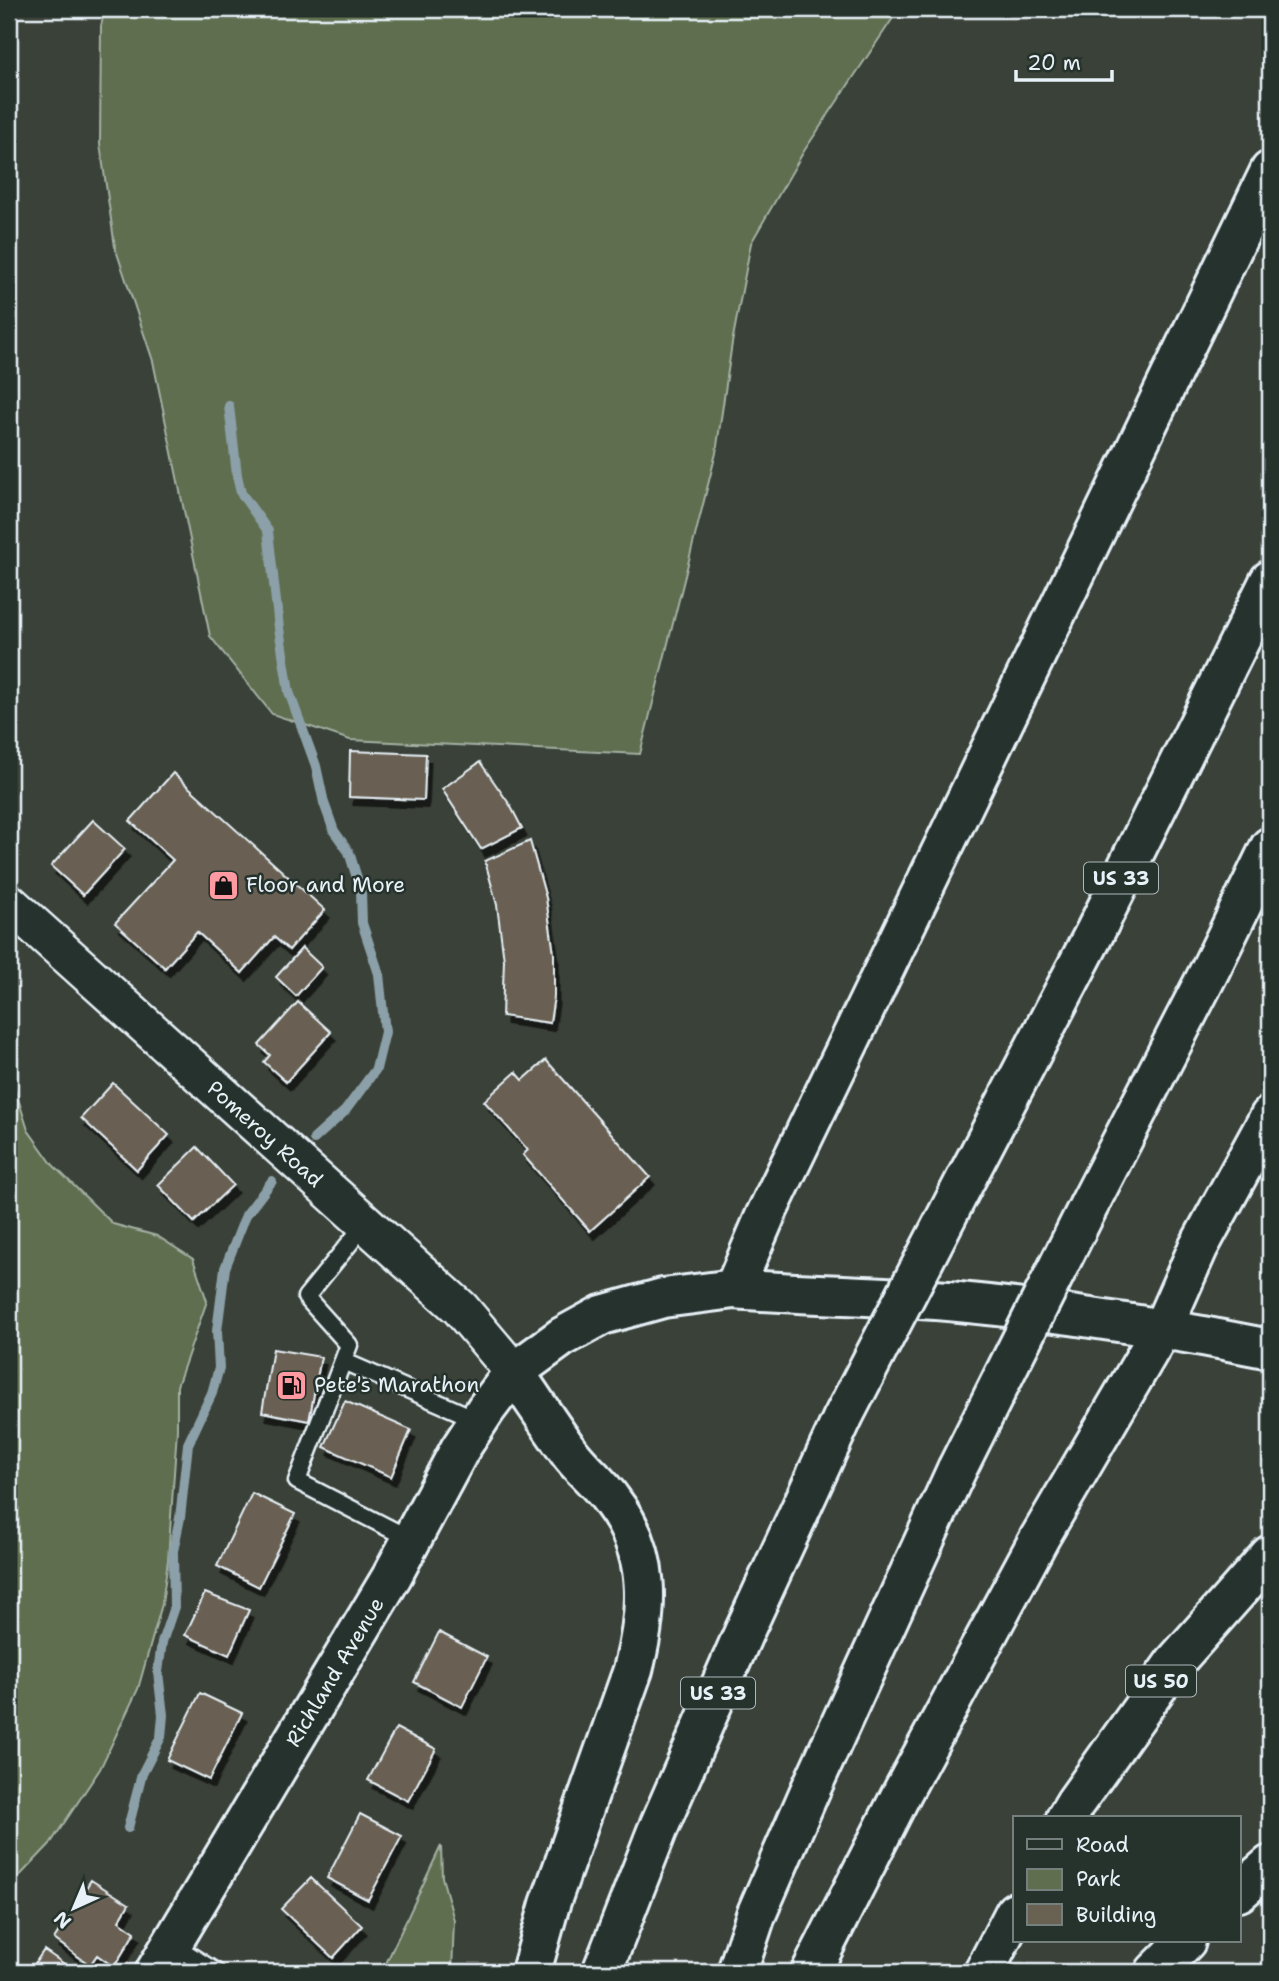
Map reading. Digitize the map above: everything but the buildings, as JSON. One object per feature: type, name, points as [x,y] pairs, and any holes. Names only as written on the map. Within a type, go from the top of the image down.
[{"type":"main road","points":[[734,1289],[766,1214],[1270,170]]},
{"type":"main road","name":"US 33","points":[[601,1972],[684,1769],[844,1417],[1095,932],[1270,580]]},
{"type":"main road","points":[[737,1972],[756,1915],[809,1793],[957,1469],[1089,1205],[1212,968],[1270,847]]},
{"type":"main road","points":[[811,1972],[1040,1537],[1163,1327],[1198,1248],[1270,1116]]},
{"type":"main road","name":"Richland Avenue","points":[[164,1958],[367,1619],[478,1420],[514,1372],[562,1337],[602,1315],[663,1298],[734,1289],[958,1302],[1163,1327],[1270,1349]]},
{"type":"main road","points":[[514,1372],[571,1454],[621,1512],[635,1539],[644,1572],[643,1620],[633,1670],[550,1904],[531,1972]]},
{"type":"main road","name":"US 50","points":[[1067,1816],[1175,1662],[1270,1555]]},
{"type":"main road","points":[[1240,1891],[1270,1865]]},
{"type":"main road","points":[[984,1972],[1013,1916]]},
{"type":"main road","points":[[1155,1972],[1185,1942]]},
{"type":"street","name":"Pomeroy Road","points":[[9,903],[460,1308],[514,1372]]},
{"type":"lane","points":[[366,1223],[306,1297],[349,1345],[297,1481],[410,1539]]},
{"type":"lane","points":[[342,1361],[478,1420]]},
{"type":"lane","points":[[164,1958],[216,1972]]},
{"type":"green space","points":[[105,9],[899,9],[804,151],[751,243],[732,343],[716,453],[640,754],[350,740],[272,714],[210,636],[153,361],[115,247],[100,144],[101,26]]},
{"type":"green space","points":[[9,1057],[14,1086],[28,1130],[53,1165],[113,1224],[157,1236],[193,1259],[207,1301],[177,1386],[177,1430],[168,1560],[162,1604],[138,1689],[100,1769],[50,1844],[9,1887]]},
{"type":"green space","points":[[441,1846],[442,1877],[454,1920],[452,1972],[382,1972]]},
{"type":"waterway","points":[[229,406],[241,493],[268,531],[289,692],[316,766],[324,803],[334,831],[349,852],[361,891],[362,923],[379,974],[385,1032],[376,1069],[345,1111],[314,1139]]},
{"type":"waterway","points":[[128,1828],[142,1774],[161,1737],[163,1715],[158,1672],[162,1642],[174,1607],[173,1551],[180,1518],[188,1444],[212,1393],[219,1368],[217,1331],[225,1268],[246,1215],[272,1181]]},
{"type":"place","name":"Floor and More","points":[[223,885]]},
{"type":"place","name":"Pete's Marathon","points":[[291,1385]]}]
